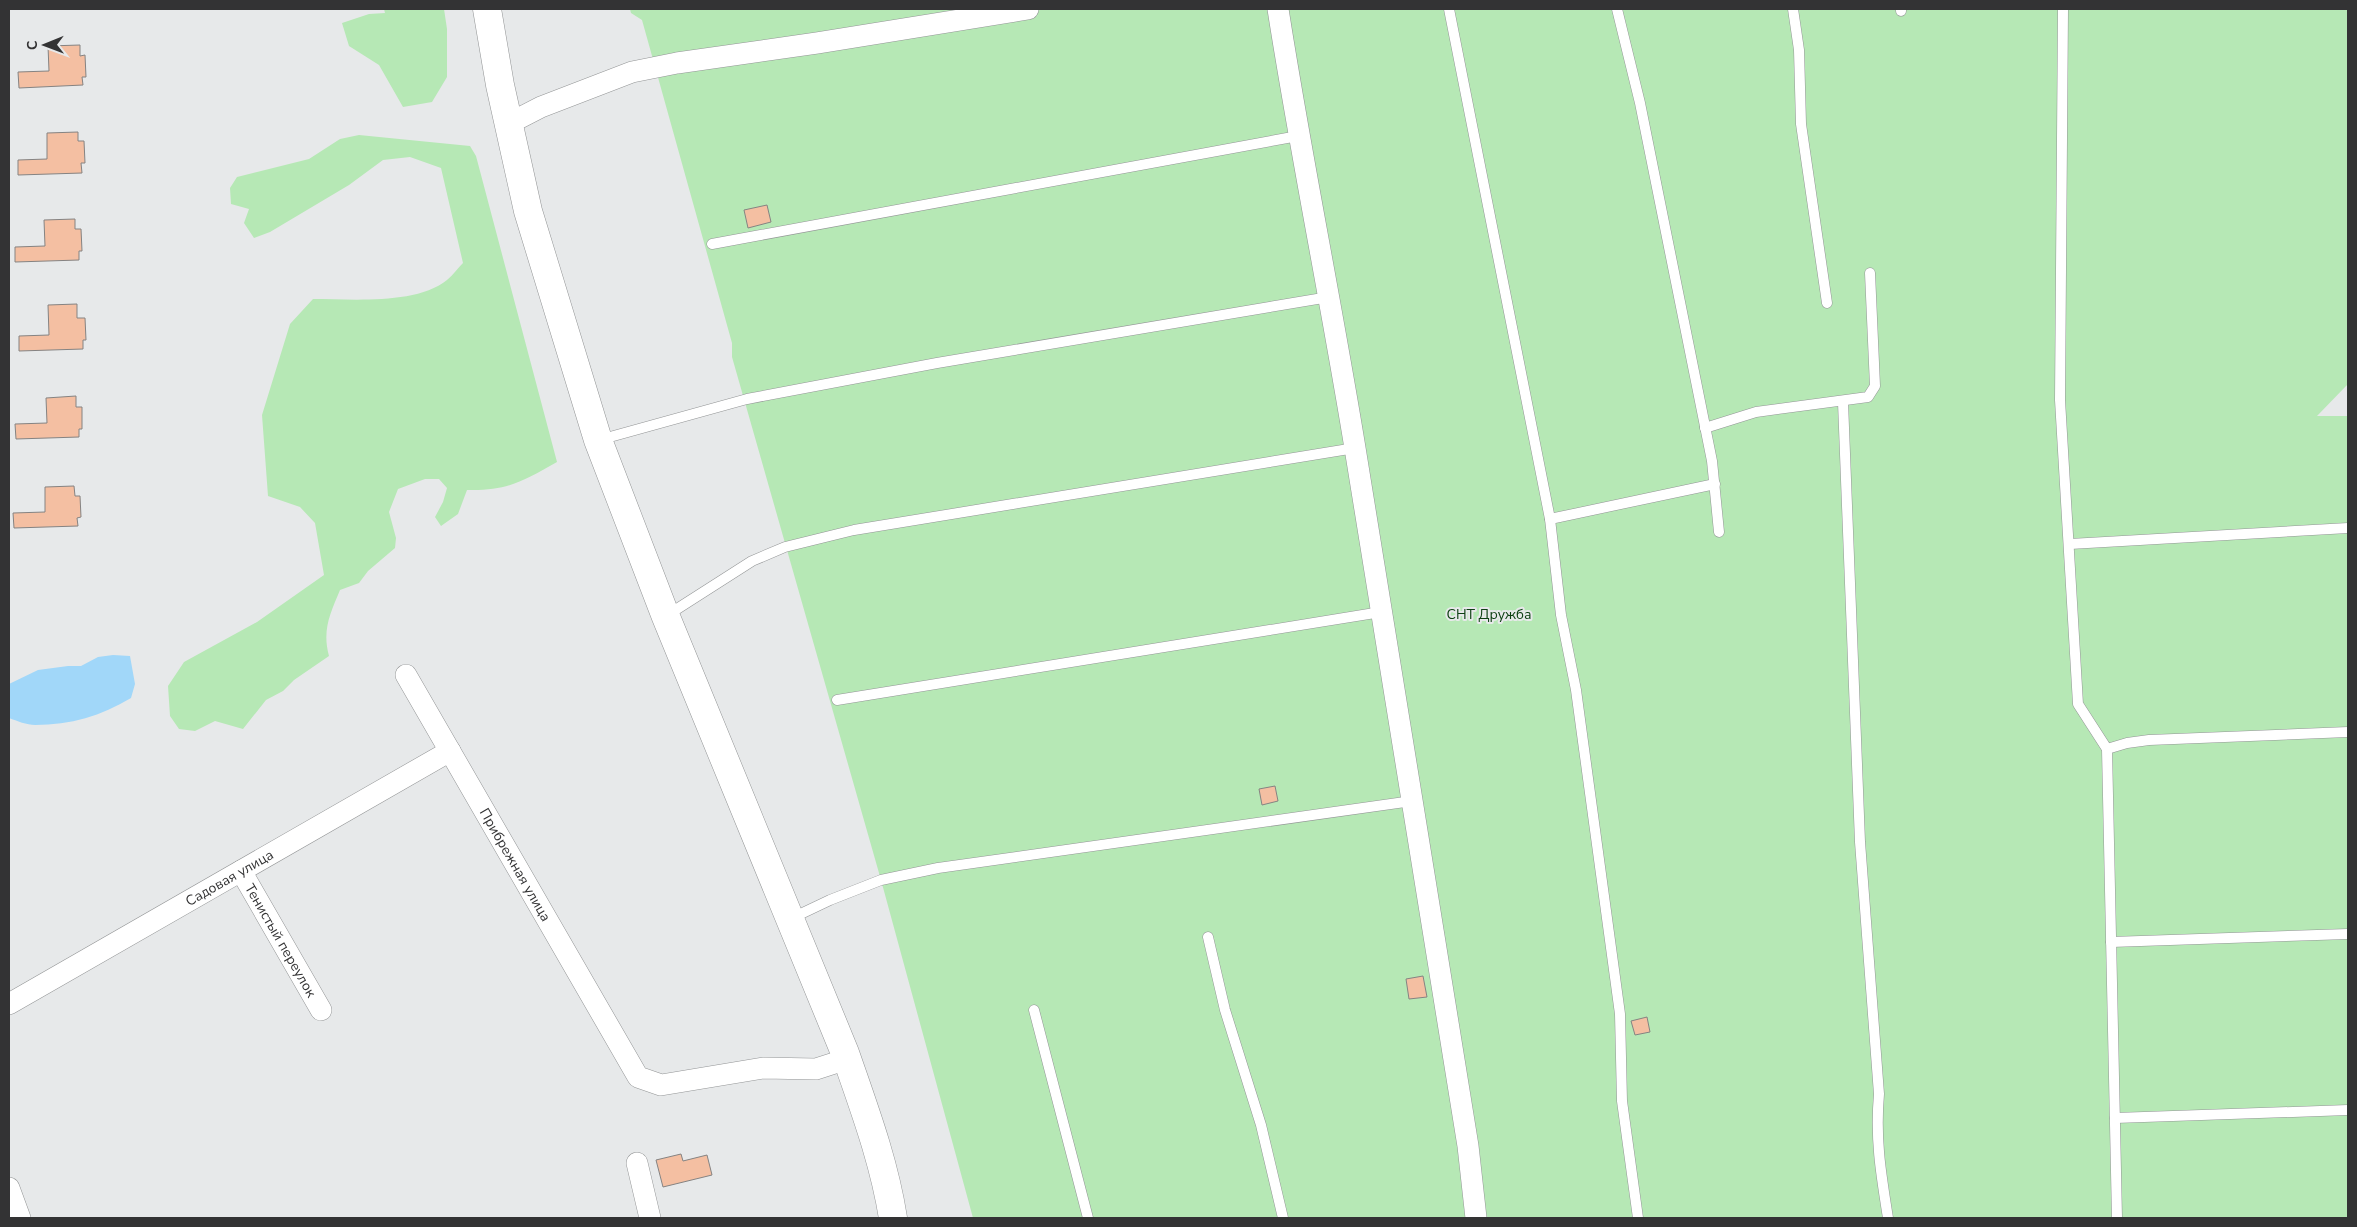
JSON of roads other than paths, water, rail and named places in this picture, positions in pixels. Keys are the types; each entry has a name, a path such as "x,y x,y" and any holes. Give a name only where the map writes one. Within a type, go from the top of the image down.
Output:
{"main road":[{"path":"487,9 508,124 528,211 598,440 666,617 847,1059 874,1134 884,1169 893,1218"}],"street":[{"path":"508,124 541,107 632,72 677,63 817,43 1028,9"},
{"path":"1278,9 1298,136 1329,297 1355,448 1468,1146 1476,1218"},
{"name":"Прибрежная улица","path":"406,675 638,1077 661,1085 763,1068 816,1069 847,1059"},
{"name":"Садовая улица","path":"9,1004 450,751"},
{"name":"Тенистый переулок","path":"241,870 321,1010"},
{"path":"637,1163 650,1218"},
{"path":"10,1194 20,1218"}],"lane":[{"path":"1449,9 1550,519 1561,615 1576,690 1620,1014 1622,1100 1638,1218"},
{"path":"1617,9 1640,103 1705,428 1719,532"},
{"path":"1793,9 1799,50 1801,124 1827,302"},
{"path":"2063,9 2060,400 2078,704 2107,749 2117,1218"},
{"path":"712,244 1298,136"},
{"path":"1705,428 1756,412 1789,406 1843,402 1868,397 1874,386 1870,273"},
{"path":"598,440 747,399 947,361 1329,297"},
{"path":"1843,402 1860,842 1879,1094 1876,1127 1888,1218"},
{"path":"666,617 752,561 794,545 854,530 1355,448"},
{"path":"1550,519 1714,484"},
{"path":"2070,544 2348,528"},
{"path":"837,700 1381,612"},
{"path":"2107,749 2127,743 2149,740 2348,732"},
{"path":"790,919 830,900 881,880 938,868 1412,800"},
{"path":"2111,942 2348,934"},
{"path":"1208,937 1225,1010 1261,1125 1283,1218"},
{"path":"1034,1010 1088,1218"},
{"path":"2115,1118 2348,1110"}],"water":[{"path":"113,655 130,656 135,684 131,698 97,714 61,723 32,725 9,718 9,684 38,670 81,666 98,657"}],"park label":[{"name":"СНТ Дружба","path":"1489,614"}]}
